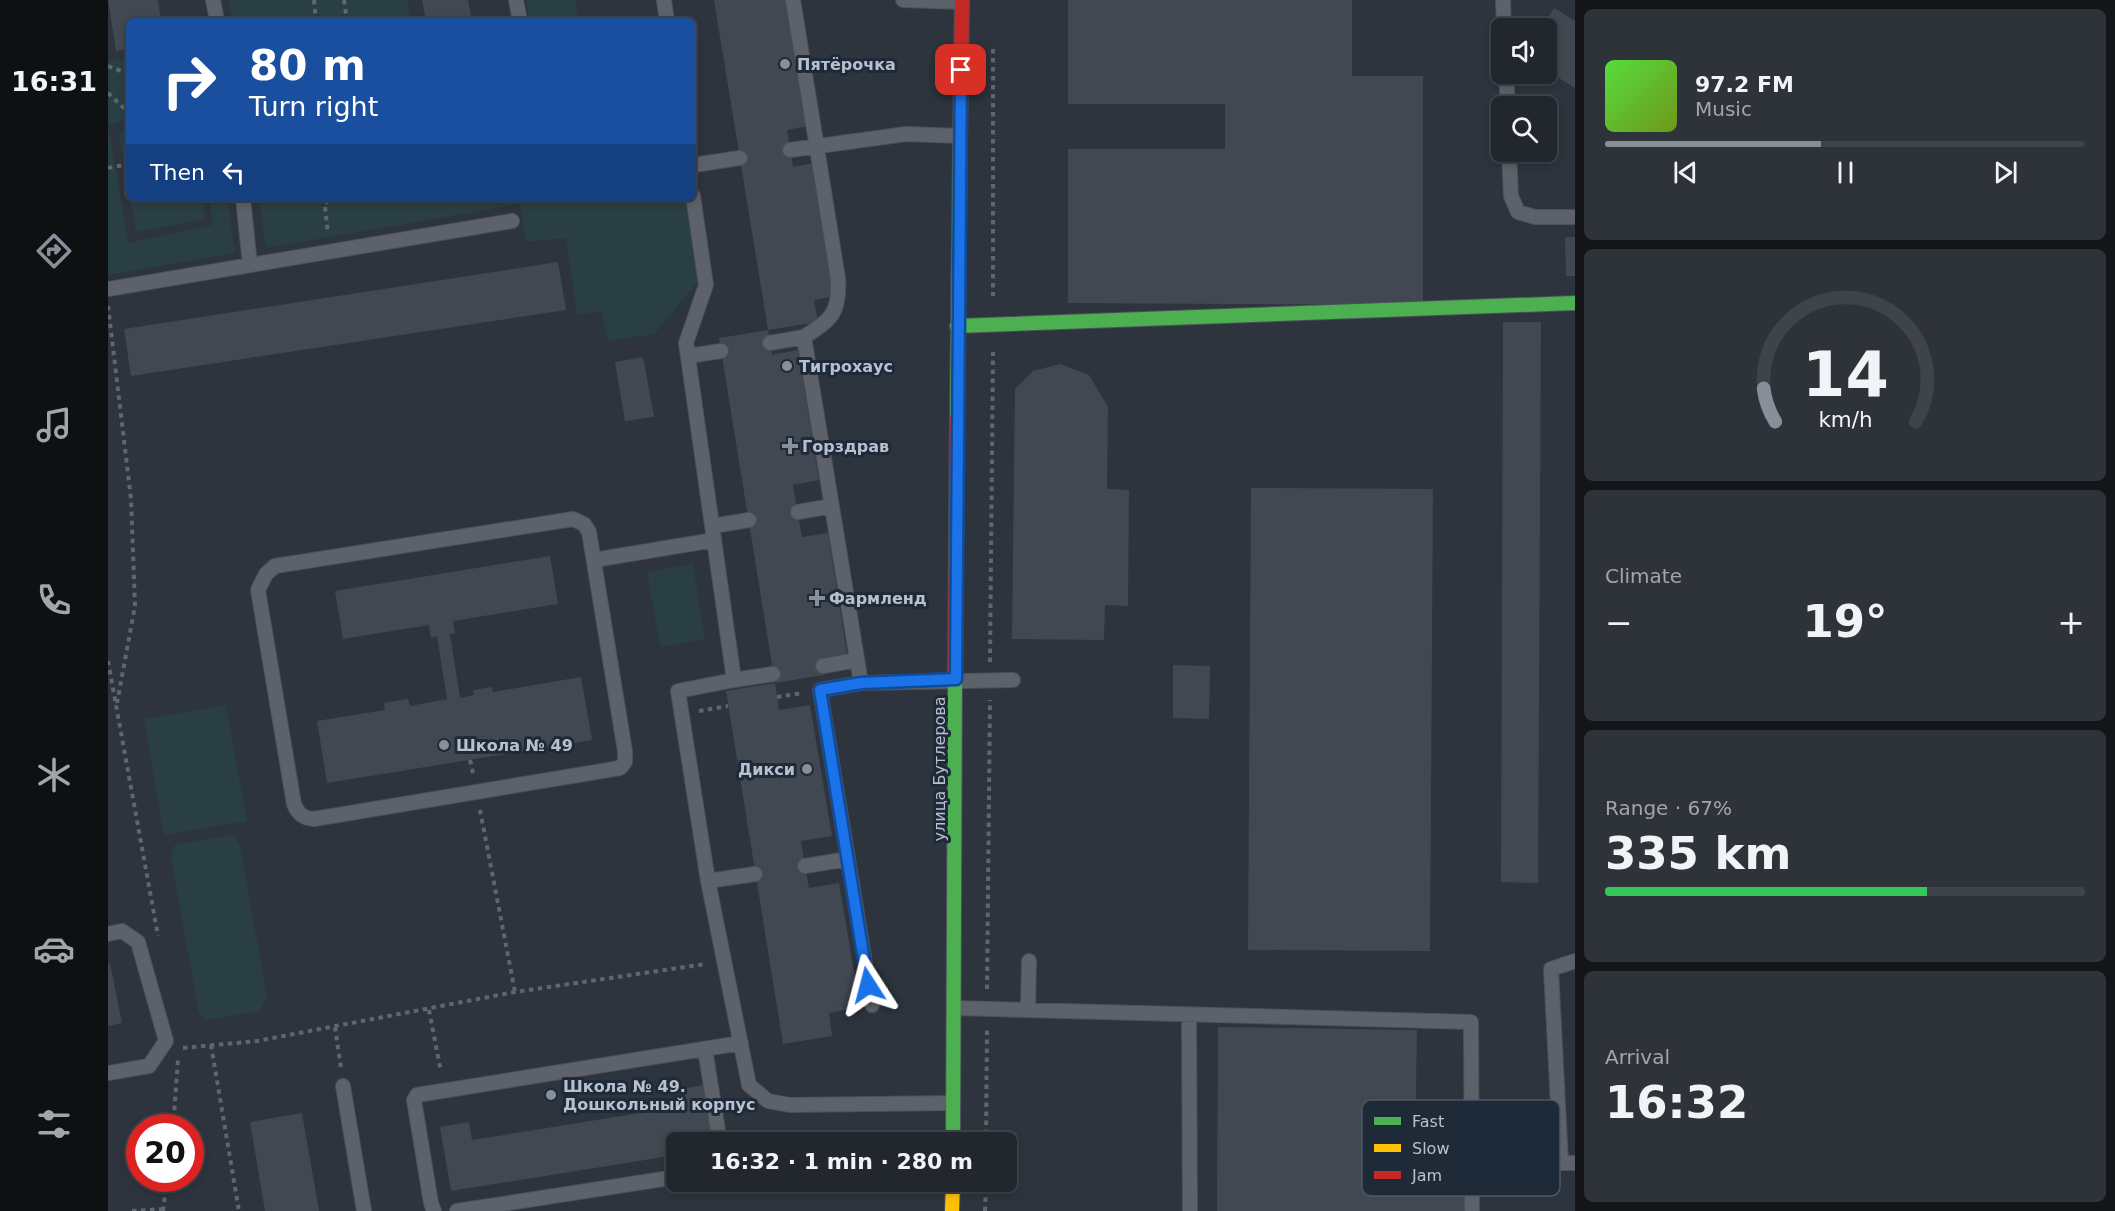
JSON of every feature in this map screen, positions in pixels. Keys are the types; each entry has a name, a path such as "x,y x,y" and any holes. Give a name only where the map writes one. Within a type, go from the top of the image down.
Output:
{"street":[{"name":"улица Бутлерова","path":"953,1132 957,326 962,1"},
{"path":"957,326 1575,303"},
{"path":"952,1211 953,1192"}],"lane":[{"path":"213,0 216,18"},
{"path":"516,0 519,18"},
{"path":"664,0 667,18"},
{"path":"770,343 804,337 824,324 839,302 838,278 793,0"},
{"path":"903,0 962,1"},
{"path":"1503,0 1504,18"},
{"path":"790,150 906,134 960,136"},
{"path":"696,165 740,158"},
{"path":"1509,162 1511,196 1518,212 1535,217 1575,217"},
{"path":"243,201 250,265"},
{"path":"694,201 706,285 686,343 687,356 734,680"},
{"path":"108,289 512,221"},
{"path":"804,337 861,683"},
{"path":"687,356 721,351"},
{"path":"798,512 832,506"},
{"path":"573,519 584,524 589,532 594,560 625,762 613,770 476,793 314,819 306,819 298,813 294,804 258,590 261,581 275,566 573,519"},
{"path":"594,560 713,533 748,520"},
{"path":"823,666 857,660"},
{"path":"773,674 678,691 708,881 749,1085 768,1101 790,1105 954,1103"},
{"path":"872,1005 820,690 861,683 956,679 1013,680"},
{"path":"805,866 848,859"},
{"path":"708,881 755,874"},
{"path":"108,934 122,931 138,942 166,1041 149,1066 108,1072"},
{"path":"1028,1010 1029,960"},
{"path":"1558,1100 1551,969 1575,961"},
{"path":"955,1008 1471,1022 1471,1100"},
{"path":"1189,1015 1190,1211"},
{"path":"434,1211 414,1100 421,1094 741,1043"},
{"path":"705,1049 718,1132"},
{"path":"343,1086 364,1211"},
{"path":"1560,1144 1561,1163 1575,1163"},
{"path":"457,1211 666,1179"},
{"path":"1472,1196 1472,1211"}],"path":[{"path":"314,0 316,18"},
{"path":"344,0 347,18"},
{"path":"986,1132 993,46"},
{"path":"108,66 126,73"},
{"path":"108,93 126,111"},
{"path":"108,168 126,165"},
{"path":"324,201 331,252"},
{"path":"108,302 131,499 135,606 117,703"},
{"path":"108,661 160,945"},
{"path":"682,713 728,706"},
{"path":"476,793 515,992"},
{"path":"174,1114 178,1048 335,1027 515,992 682,968"},
{"path":"429,1010 444,1090"},
{"path":"335,1027 343,1086"},
{"path":"212,1045 239,1211"},
{"path":"132,1211 164,1210 165,1192"},
{"path":"986,1192 986,1211"}],"green space":[{"path":"229,0 408,0 411,18 232,18"},
{"path":"526,0 576,0 579,18 529,18"},
{"path":"126,58 126,121 108,124 108,61"},
{"path":"108,125 128,243 213,225 209,201 227,201 235,253 108,275"},
{"path":"126,131 126,176 118,132"},
{"path":"131,201 203,201 206,219 136,232"},
{"path":"259,201 685,201 698,282 654,334 608,341 601,311 577,315 566,238 526,242 520,204 266,248"},
{"path":"693,564 705,639 660,647 647,572"},
{"path":"226,705 247,821 164,835 144,719"},
{"path":"230,835 235,837 240,845 267,998 260,1011 208,1020 202,1017 198,1009 171,857 173,847 178,844"}],"building":[{"path":"108,0 158,0 161,18 126,18 126,49 116,51"},
{"path":"422,0 468,0 471,18 425,18"},
{"path":"714,0 787,0 808,126 787,130 793,167 813,163 835,296 814,300 818,322 768,330"},
{"path":"1068,0 1352,0 1352,76 1423,76 1423,305 1068,303 1068,149 1225,149 1225,104 1068,104"},
{"path":"1554,8 1575,21 1575,88 1557,77 1557,18 1548,18"},
{"path":"1565,237 1575,237 1575,276 1566,276"},
{"path":"558,262 566,310 131,376 124,329"},
{"path":"1503,322 1541,322 1538,883 1501,882"},
{"path":"768,330 772,355 798,350 819,480 793,485 802,537 828,533 847,654 821,658 824,675 775,683 719,338"},
{"path":"643,357 654,417 625,421 615,362"},
{"path":"1060,364 1089,375 1108,407 1107,489 1129,490 1128,606 1105,605 1104,640 1012,639 1015,389 1033,371"},
{"path":"1251,488 1433,489 1430,951 1248,950"},
{"path":"550,556 558,604 453,621 455,633 450,634 460,698 474,695 473,690 492,687 493,692 581,677 592,740 327,783 317,721 385,710 384,703 408,699 410,706 447,699 437,636 431,638 429,625 343,639 335,591"},
{"path":"1173,665 1210,666 1209,719 1173,718"},
{"path":"775,683 779,710 810,705 832,836 801,841 805,866 809,888 839,883 860,1007 829,1013 832,1036 783,1044 726,691"},
{"path":"110,963 122,1023 108,1026 108,964"},
{"path":"1218,1027 1417,1030 1416,1100 1362,1100 1362,1196 1467,1196 1467,1211 1217,1211"},
{"path":"704,1085 711,1132 666,1132 666,1157 451,1191 440,1127 469,1122 472,1140 677,1107 674,1090"},
{"path":"302,1113 319,1211 265,1211 250,1122"}],"traffic: fast":[{"path":"957,418 960,144"},
{"path":"957,326 1575,303"},
{"path":"953,1132 955,675"}],"traffic: slow":[{"path":"952,1211 953,1192"}],"traffic: jam":[{"path":"960,144 962,0"},
{"path":"955,675 957,418"}],"place":[{"name":"Пятёрочка","path":"785,64"},
{"name":"Тигрохаус","path":"787,366"},
{"name":"Горздрав","path":"790,446"},
{"name":"Фармленд","path":"817,598"},
{"name":"Школа № 49","path":"444,745"},
{"name":"Дикси","path":"807,769"},
{"name":"Школа № 49. Дошкольный корпус","path":"551,1095"}],"route":[{"path":"868,985 820,690 861,683 956,679 957,326 961,70"}]}
